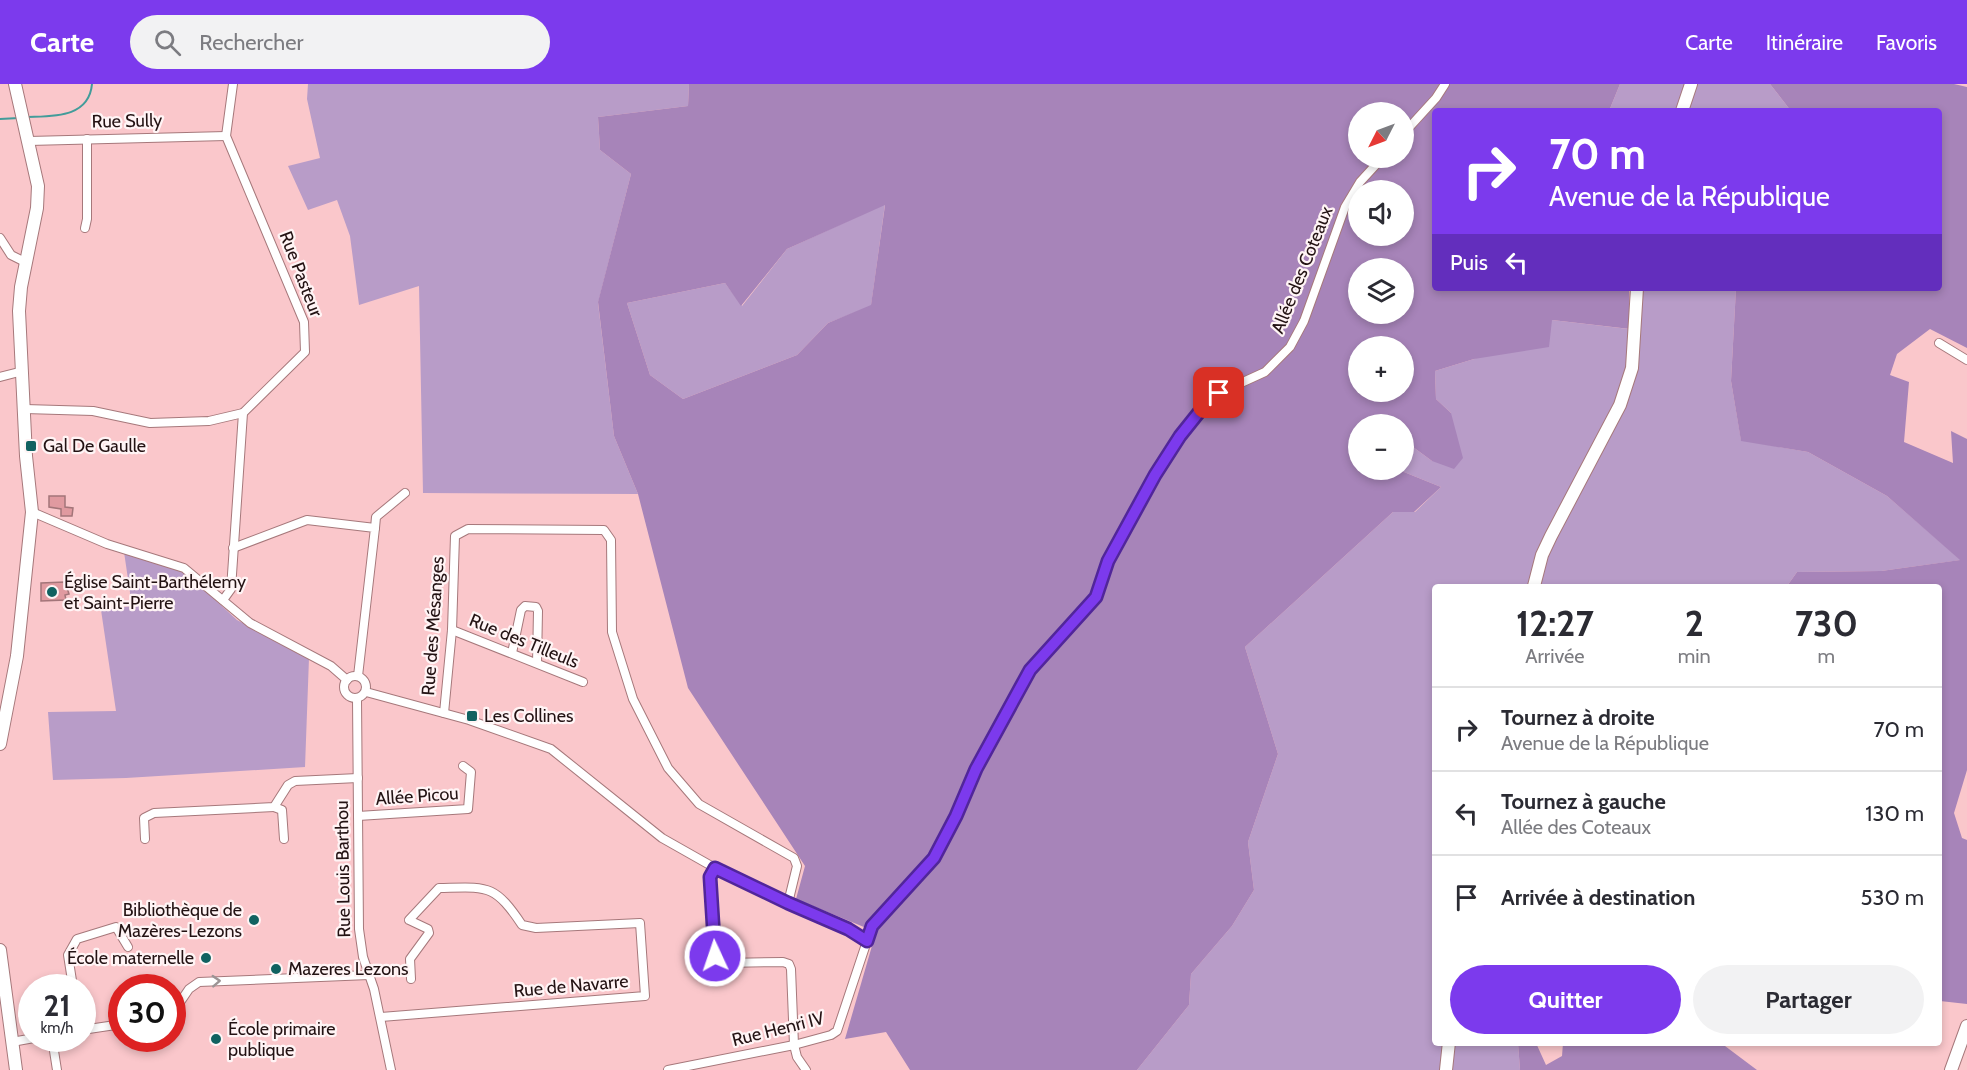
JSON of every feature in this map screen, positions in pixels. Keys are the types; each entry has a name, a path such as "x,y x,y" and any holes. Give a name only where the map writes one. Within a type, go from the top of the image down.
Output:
{"main road":[{"path":"0,744 17,656 32,512 20,311 25,262 34,230 38,186 15,84"},
{"path":"1683,108 1691,84"},
{"path":"1535,584 1542,555 1551,536 1620,405 1632,368 1637,291"},
{"path":"0,950 16,1070"},
{"path":"1951,1070 1967,1026"},
{"path":"1446,1070 1449,1046"}],"street":[{"path":"226,136 233,84"},
{"path":"1414,122 1436,98 1445,84"},
{"name":"Rue Sully","path":"28,141 226,136"},
{"name":"Rue Pasteur","path":"226,136 304,322 305,352 243,413"},
{"path":"85,228 87,139"},
{"name":"Allée des Coteaux","path":"867,941 872,926 934,858 956,816 976,769 1030,670 1096,597 1108,561 1118,541 1180,436 1208,401 1219,393 1265,372 1290,347 1304,321 1345,207 1360,182 1373,168"},
{"path":"0,238 11,255 25,262"},
{"path":"1939,343 1967,360"},
{"path":"0,377 23,371"},
{"path":"25,409 93,411 150,423 209,421 243,413 231,589 223,600"},
{"path":"358,676 376,517 405,493"},
{"path":"32,512 107,544 183,568 250,623 331,666 346,680"},
{"path":"233,548 307,520 375,528"},
{"name":"Rue des Mésanges","path":"444,712 452,630 455,536 468,529 604,530 612,540 612,632 633,699 668,768 699,804 794,858 796,866 788,903"},
{"path":"512,653 521,610 525,606 536,607 538,611 537,663"},
{"name":"Rue des Tilleuls","path":"452,630 583,682"},
{"path":"346,680 358,676"},
{"path":"358,676 366,684 366,692"},
{"path":"346,680 345,693 350,698 357,699 366,692"},
{"path":"366,692 444,712 552,749 662,838 715,868 848,929 867,941"},
{"name":"Rue Louis Barthou","path":"357,699 359,929 363,957 381,1017 391,1070"},
{"name":"Allée Picou","path":"358,816 468,809 471,772 463,766"},
{"path":"274,807 288,786 295,781 358,778"},
{"path":"145,839 144,818 154,813 274,807 282,810 284,839"},
{"path":"715,868 710,877 715,956 723,963 783,962 789,964 794,1045 797,1057 806,1070"},
{"name":"Rue de Navarre","path":"381,1017 645,996 640,923 536,928 522,925 509,905 496,892 475,887 439,888 409,920 422,924 429,933 410,959 411,979"},
{"path":"71,974 68,955 77,939 116,927 128,947"},
{"name":"Rue Henri IV","path":"668,1070 794,1045 831,1035 837,1031 867,941"},
{"path":"186,993 199,982 369,975"},
{"path":"12,1042 18,1041"},
{"path":"54,1052 57,1070"}],"shaded area":[{"path":"308,84 689,84 688,106 598,117 600,150 631,174 598,303 614,436 638,494 423,493 419,286 359,305 350,236 337,200 308,210 288,166 320,158 307,99"},
{"path":"689,84 1620,84 1610,108 1432,108 1432,291 1629,291 1630,329 1552,320 1549,347 1474,359 1435,371 1436,399 1451,413 1463,458 1454,469 1432,461 1414,448 1414,414 1348,414 1348,480 1414,480 1414,476 1441,487 1414,512 1393,512 1245,647 1278,754 1248,842 1254,890 1232,926 1191,974 1189,1005 1137,1070 910,1070 886,1032 845,1039 876,932 796,899 805,866 688,688 638,494 614,436 598,302 631,174 600,150 598,117 688,106","holes":["885,205 871,305 828,323 797,355 683,399 650,375 627,303 725,283 741,306 787,249"]},
{"path":"1620,84 1770,84 1789,108 1610,108"},
{"path":"1770,84 1954,84 1967,87 1967,348 1930,329 1897,354 1890,375 1909,382 1904,442 1953,463 1951,431 1967,439 1967,770 1954,813 1962,838 1967,840 1967,1004 1942,1001 1942,584 1788,584 1797,572 1881,571 1960,560 1887,496 1808,452 1741,441 1731,381 1736,291 1942,291 1942,108 1789,108"},
{"path":"885,204 871,306 828,323 797,355 683,399 650,375 627,303 725,283 742,306 787,249"},
{"path":"1630,291 1736,291 1731,381 1741,440 1808,452 1887,496 1961,560 1881,571 1797,572 1788,584 1432,584 1432,1046 1518,1046 1520,1070 1137,1070 1189,1005 1191,974 1232,926 1254,890 1248,842 1278,754 1245,647 1393,512 1415,512 1441,487 1414,476 1414,448 1432,461 1451,413 1436,399 1435,371 1474,359 1552,320 1629,329"},
{"path":"124,552 182,569 237,620 309,658 305,767 53,780 48,712 116,711 101,610 132,606"},
{"path":"1518,1046 1537,1046 1546,1065 1562,1056 1563,1046 1725,1046 1757,1070 1520,1070"}],"building":[{"path":"49,496 65,496 65,507 73,508 72,516 61,516 61,509 49,507"},
{"name":"Église Saint-Barthélemy et Saint-Pierre","path":"65,582 69,594 65,595 66,600 41,601 41,583"}],"waterway":[{"path":"28,117 58,115 77,109 89,95 92,84"},
{"path":"0,119 19,118"}],"place":[{"name":"Gal De Gaulle","path":"31,446"},
{"name":"Église Saint-Barthélemy et Saint-Pierre","path":"52,592"},
{"name":"Les Collines","path":"472,716"},
{"name":"Bibliothèque de Mazères-Lezons","path":"254,920"},
{"name":"École maternelle","path":"206,958"},
{"name":"Mazeres Lezons","path":"276,969"},
{"name":"École primaire publique","path":"216,1039"}],"route":[{"path":"715,956 710,877 715,868 848,929 867,941 872,926 934,858 956,816 976,769 1030,670 1096,597 1101,589 1108,561 1155,475 1180,436 1208,401 1219,393"}]}
